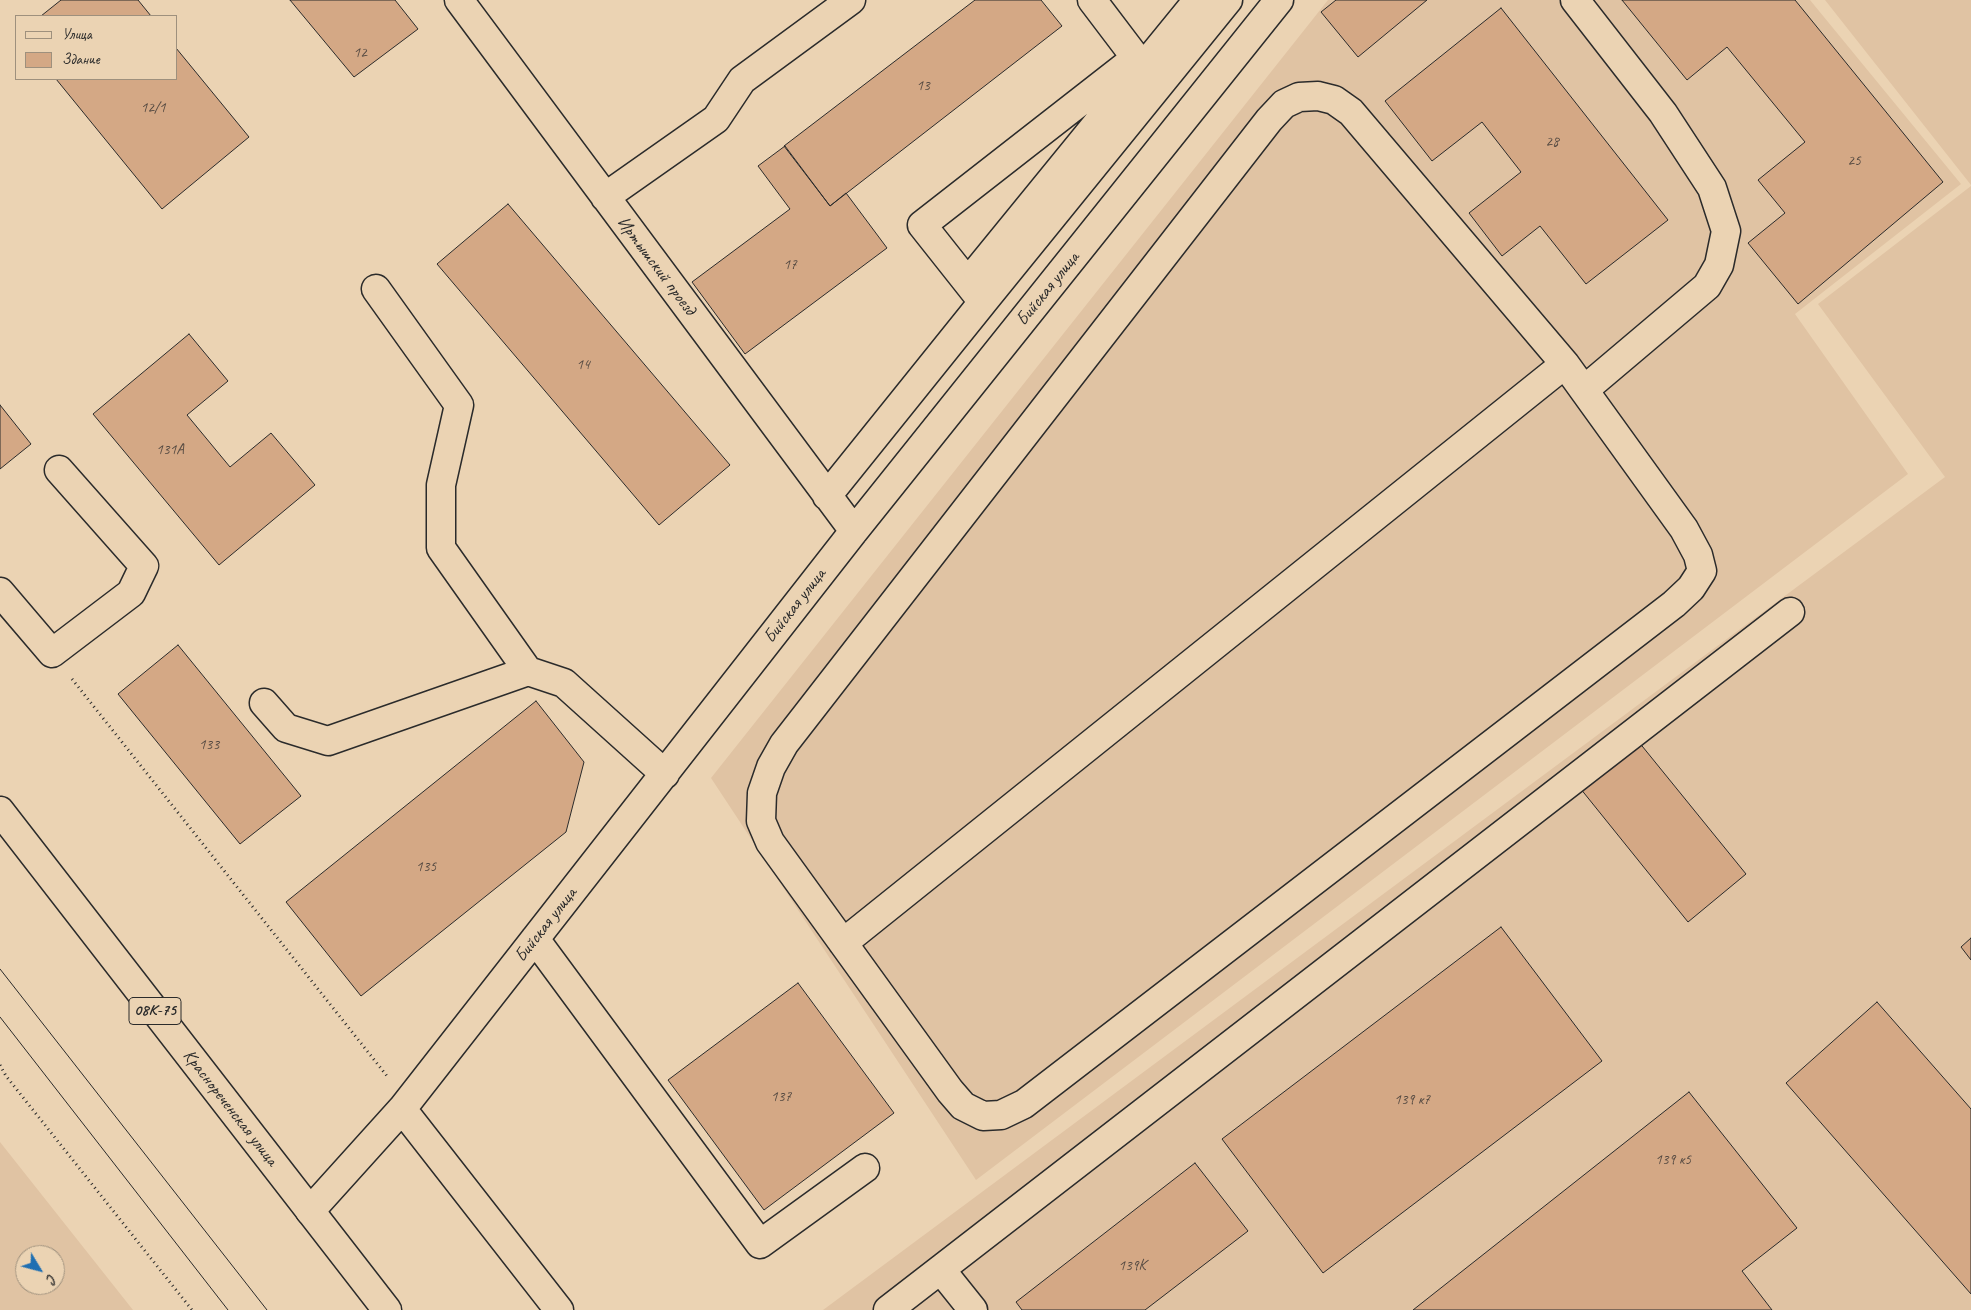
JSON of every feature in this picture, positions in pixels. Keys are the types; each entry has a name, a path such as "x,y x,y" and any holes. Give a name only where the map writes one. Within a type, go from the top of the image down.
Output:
{"street":[{"name":"Иртышский проезд","path":"459,0 854,531"},
{"path":"605,197 716,119 742,80 851,0"},
{"path":"975,292 922,225 1136,58 1092,0"},
{"path":"827,496 975,292 1198,0"},
{"path":"975,292 1228,0"},
{"name":"Бийская улица","path":"310,1211 405,1106 854,531 1280,0"},
{"path":"1575,0 1663,113 1701,171 1712,188 1726,231 1719,265 1707,286 1584,390"},
{"path":"1318,96 1334,100 1351,112 1565,364 1584,390 1684,529 1698,555 1702,571 1691,588 1666,610 1024,1104 1001,1115 983,1116 963,1106 770,842 761,821 762,794 771,767 790,737 1257,136 1284,104 1299,97 1318,96"},
{"path":"376,288 459,405 441,485 441,548 528,671 564,683 665,774"},
{"path":"843,943 1565,364"},
{"path":"0,592 52,653 131,594 144,566 59,470"},
{"path":"888,1310 1790,612"},
{"path":"264,703 286,728 328,741 528,671"},
{"name":"Краснореченская улица","path":"0,811 387,1310"},
{"path":"536,939 760,1244 864,1168"},
{"path":"405,1106 559,1310"},
{"path":"941,1270 973,1310"}],"path":[{"path":"52,653 405,1106"},
{"path":"0,1065 6,1076 192,1310"}],"shaded area":[{"path":"1328,0 1810,0 1961,184 1795,314 1908,474 976,1180 711,778"},
{"path":"1825,0 1971,0 1971,185"},
{"path":"1971,186 1971,1310 823,1310 1945,477 1818,304"},
{"path":"0,1142 133,1310 0,1310"}],"building":[{"path":"61,0 138,0 150,15 42,15"},
{"path":"290,0 395,0 418,29 354,77"},
{"path":"975,0 1041,0 1062,26 830,206 784,146"},
{"path":"1336,0 1427,0 1358,57 1321,12"},
{"path":"1622,0 1795,0 1943,182 1798,304 1748,243 1785,213 1758,180 1805,142 1727,47 1687,80"},
{"path":"1501,8 1668,220 1586,284 1540,226 1502,256 1469,213 1521,172 1482,122 1432,161 1385,101"},
{"path":"178,50 249,137 162,209 57,80 178,80"},
{"path":"785,146 830,206 846,193 887,248 745,354 692,282 790,209 758,166"},
{"path":"508,204 730,465 659,525 437,264"},
{"path":"189,334 228,381 187,415 230,467 271,433 315,485 219,565 93,414"},
{"path":"0,405 31,444 0,469"},
{"path":"178,645 301,796 240,844 118,694"},
{"path":"536,701 584,762 566,832 361,996 286,902"},
{"path":"1638,741 1746,874 1688,922 1580,788"},
{"path":"1501,927 1602,1061 1323,1273 1222,1139"},
{"path":"1971,938 1971,960 1961,947"},
{"path":"798,983 894,1113 764,1210 668,1080"},
{"path":"1877,1002 1971,1109 1971,1294 1786,1083"},
{"path":"1689,1092 1797,1228 1742,1271 1772,1310 1413,1310"},
{"path":"1195,1163 1248,1231 1145,1310 1022,1310 1016,1302"}],"tram line":[{"path":"0,969 267,1310"},
{"path":"0,1017 228,1310"}]}
